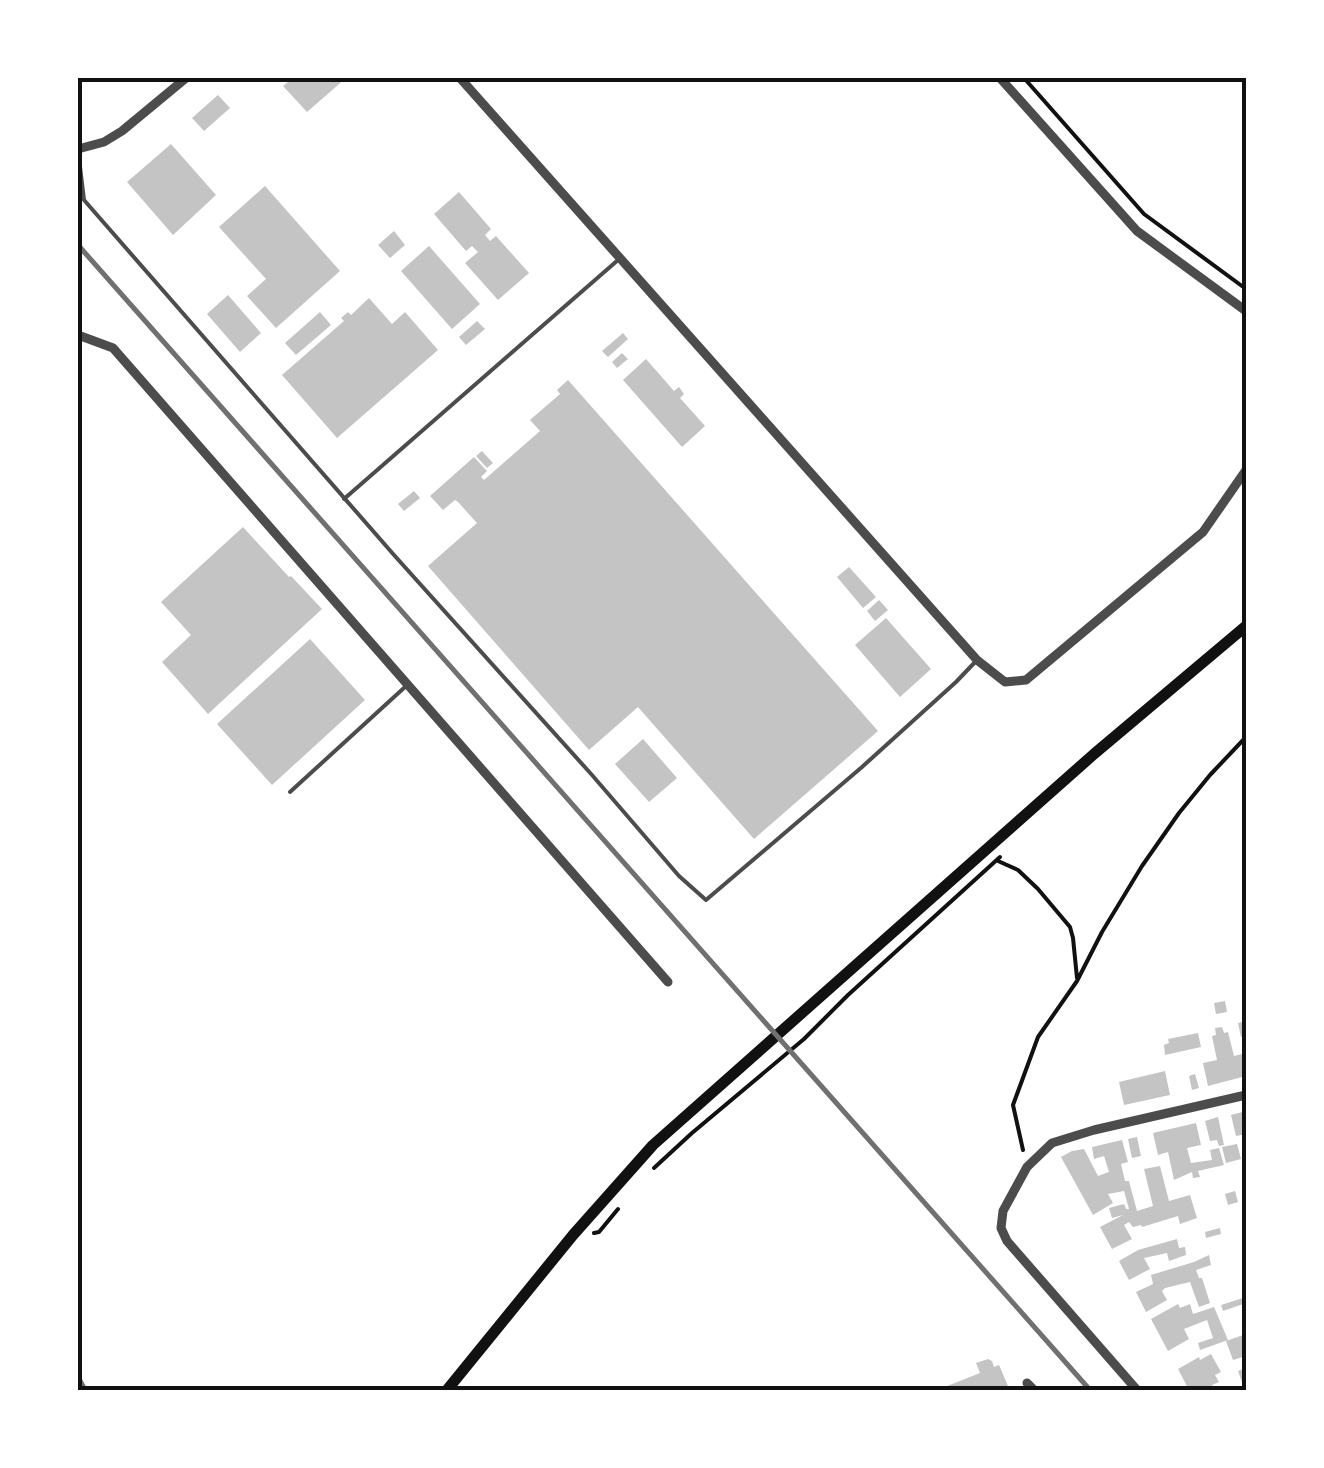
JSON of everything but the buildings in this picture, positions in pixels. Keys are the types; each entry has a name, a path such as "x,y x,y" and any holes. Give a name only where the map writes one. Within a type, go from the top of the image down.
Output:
{"main road":[{"path":"447,1390 615,1185 663,1135 1094,754 1246,626"}],"street":[{"path":"78,149 122,132 186,78"},
{"path":"460,78 977,660 1005,682 1026,680 1203,532 1246,470"},
{"path":"1000,78 1137,231 1246,311"},
{"path":"78,335 113,348 668,982"},
{"path":"1137,1390 1007,1242 1002,1228 1004,1212 1027,1167 1052,1143 1246,1095"}],"lane":[{"path":"78,149 84,200 679,876 706,900 862,767 977,660"},
{"path":"344,498 622,258"},
{"path":"290,792 409,684"}],"path":[{"path":"1024,78 1144,214 1246,289"},
{"path":"1027,1167 1014,1105 1038,1038 1077,981 1142,866 1189,800 1246,736"},
{"path":"998,861 1018,870 1070,927 1077,981"},
{"path":"646,1176 804,1039"},
{"path":"573,1235 599,1232 622,1204"}],"railway":[{"path":"78,245 1090,1390"},
{"path":"78,1377 85,1390"}]}
